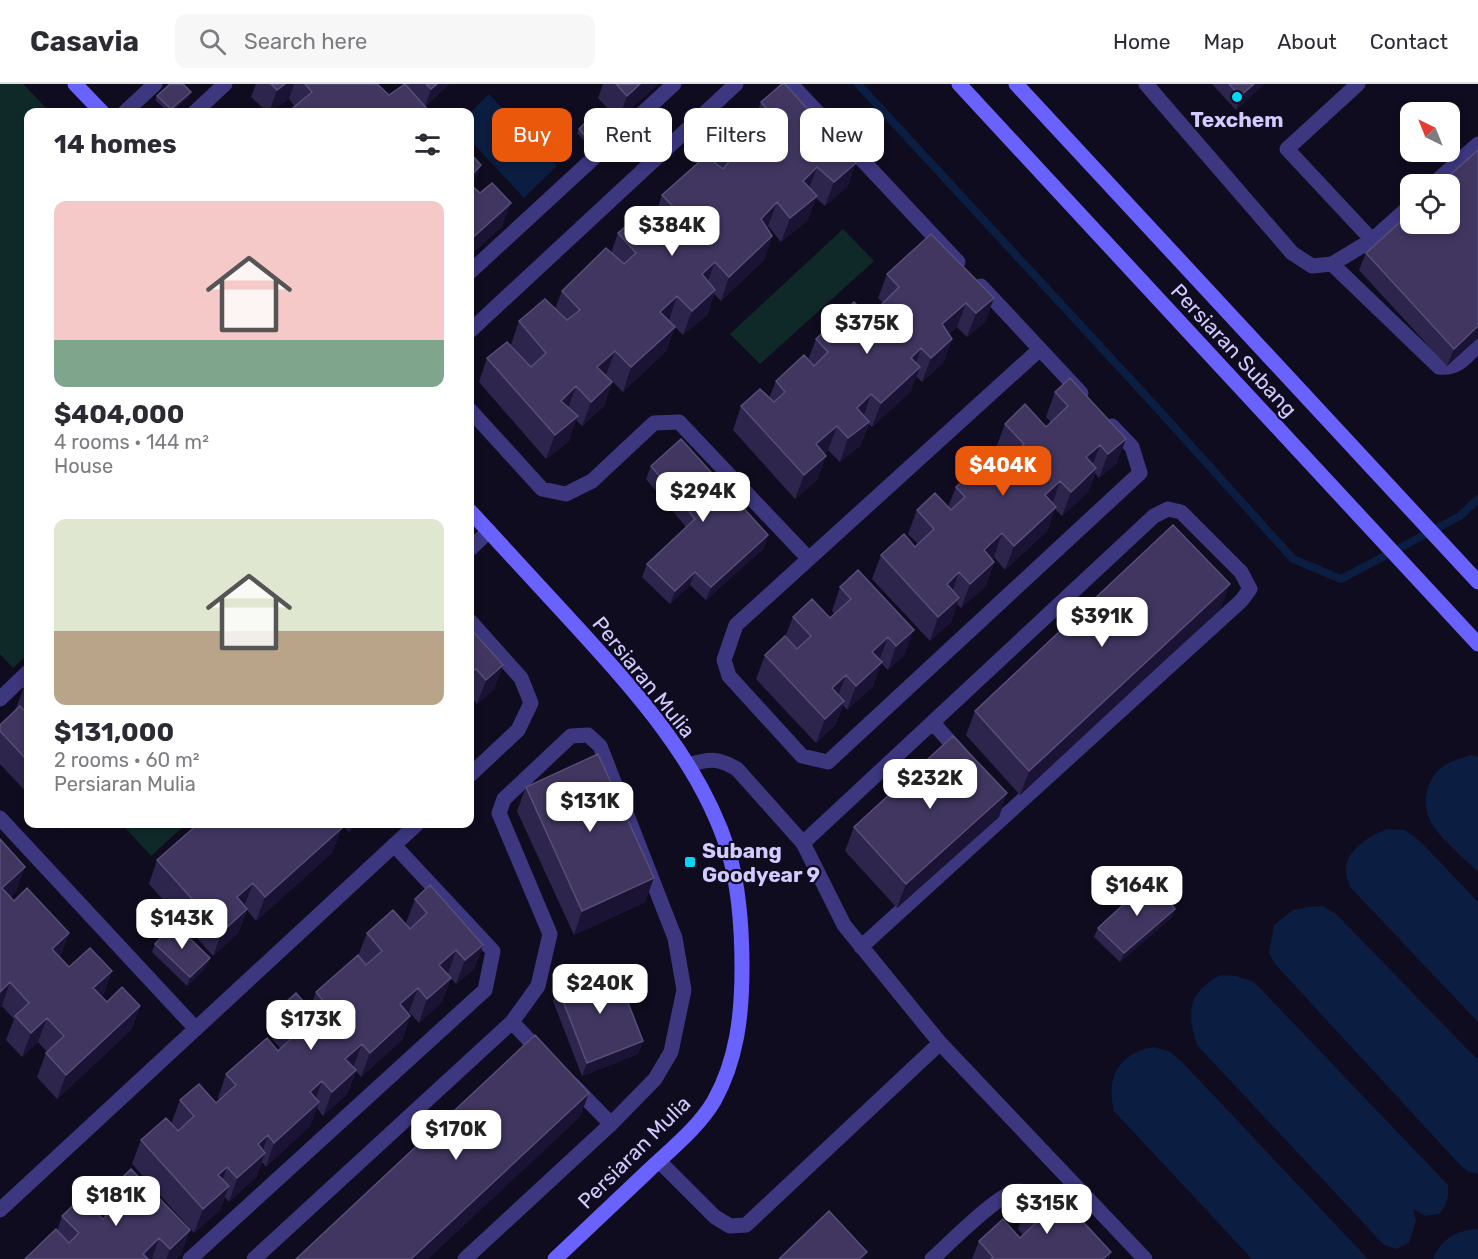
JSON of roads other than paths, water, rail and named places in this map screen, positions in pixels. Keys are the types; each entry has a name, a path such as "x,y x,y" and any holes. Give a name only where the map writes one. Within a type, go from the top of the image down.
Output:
{"street":[{"path":"75,84 98,108"},
{"path":"129,108 155,84"},
{"path":"199,108 225,84"},
{"path":"474,268 674,84"},
{"path":"474,327 736,84"},
{"path":"791,84 1040,349 1097,410 1132,447 1140,473 828,762 802,756 729,676 724,660 736,626 1040,349"},
{"name":"Persiaran Subang","path":"959,84 1478,644"},
{"name":"Persiaran Subang","path":"1016,84 1477,581"},
{"path":"1146,84 1292,254 1312,266 1332,264 1372,240 1400,215"},
{"path":"1358,84 1287,149 1372,240"},
{"path":"1444,174 1478,144"},
{"path":"1332,264 1439,367 1450,368 1461,362 1478,345"},
{"path":"474,414 542,489 567,494 592,481 654,423 679,422 809,559"},
{"path":"803,843 1154,516 1168,509 1181,512 1241,572 1250,590 1241,602 1008,806 861,947"},
{"name":"Persiaran Mulia","path":"474,515 630,686 659,722 688,765 711,810 728,851 738,901 742,945 740,1016 732,1060 713,1101 689,1132 555,1259"},
{"path":"474,545 489,531"},
{"path":"474,625 522,678 531,703 518,730 474,771"},
{"path":"0,699 24,676"},
{"path":"933,723 972,766"},
{"path":"254,1259 512,1022 538,986 550,934 499,813 504,799 571,736 588,735 600,746 675,938 684,990 671,1052 655,1079 611,1124 465,1259"},
{"path":"688,765 708,759 724,761 737,768 803,843 844,925 861,947 940,1042 1145,1259"},
{"path":"0,818 196,1029"},
{"path":"0,1210 413,828"},
{"path":"190,1259 485,990 493,951 394,845"},
{"path":"512,1022 611,1124"},
{"path":"659,1161 715,1217 730,1226 746,1225 940,1042"},
{"path":"932,1259 998,1199 1012,1191 1031,1194 1057,1218"}],"water":[{"path":"489,94 502,108 492,108 492,162 553,162 557,166 524,198 474,144 474,109"},
{"path":"1471,755 1478,757 1478,872 1434,828 1426,806 1427,790 1439,770 1448,763"},
{"path":"1387,829 1405,830 1421,842 1478,902 1478,1022 1350,887 1346,865 1353,851 1373,835"},
{"path":"1323,906 1336,914 1478,1060 1478,1174 1462,1167 1275,964 1269,953 1274,925 1293,910"},
{"path":"636,969 647,997 620,1009 609,980"},
{"path":"1221,975 1236,976 1254,982 1448,1185 1447,1201 1439,1214 1425,1216 1413,1209 1416,1221 1409,1243 1396,1249 1384,1245 1197,1045 1191,1013 1196,995 1210,981"},
{"path":"1153,1047 1169,1051 1182,1062 1368,1259 1252,1259 1114,1111 1112,1088 1117,1069 1131,1055"},
{"path":"1478,1229 1478,1259 1433,1259 1440,1246 1451,1237 1463,1231"}],"waterway":[{"path":"858,84 1293,559 1341,579 1460,516 1478,499"}],"place":[{"name":"Texchem","path":"1237,97"},
{"name":"Subang Goodyear 9","path":"690,862"}]}
